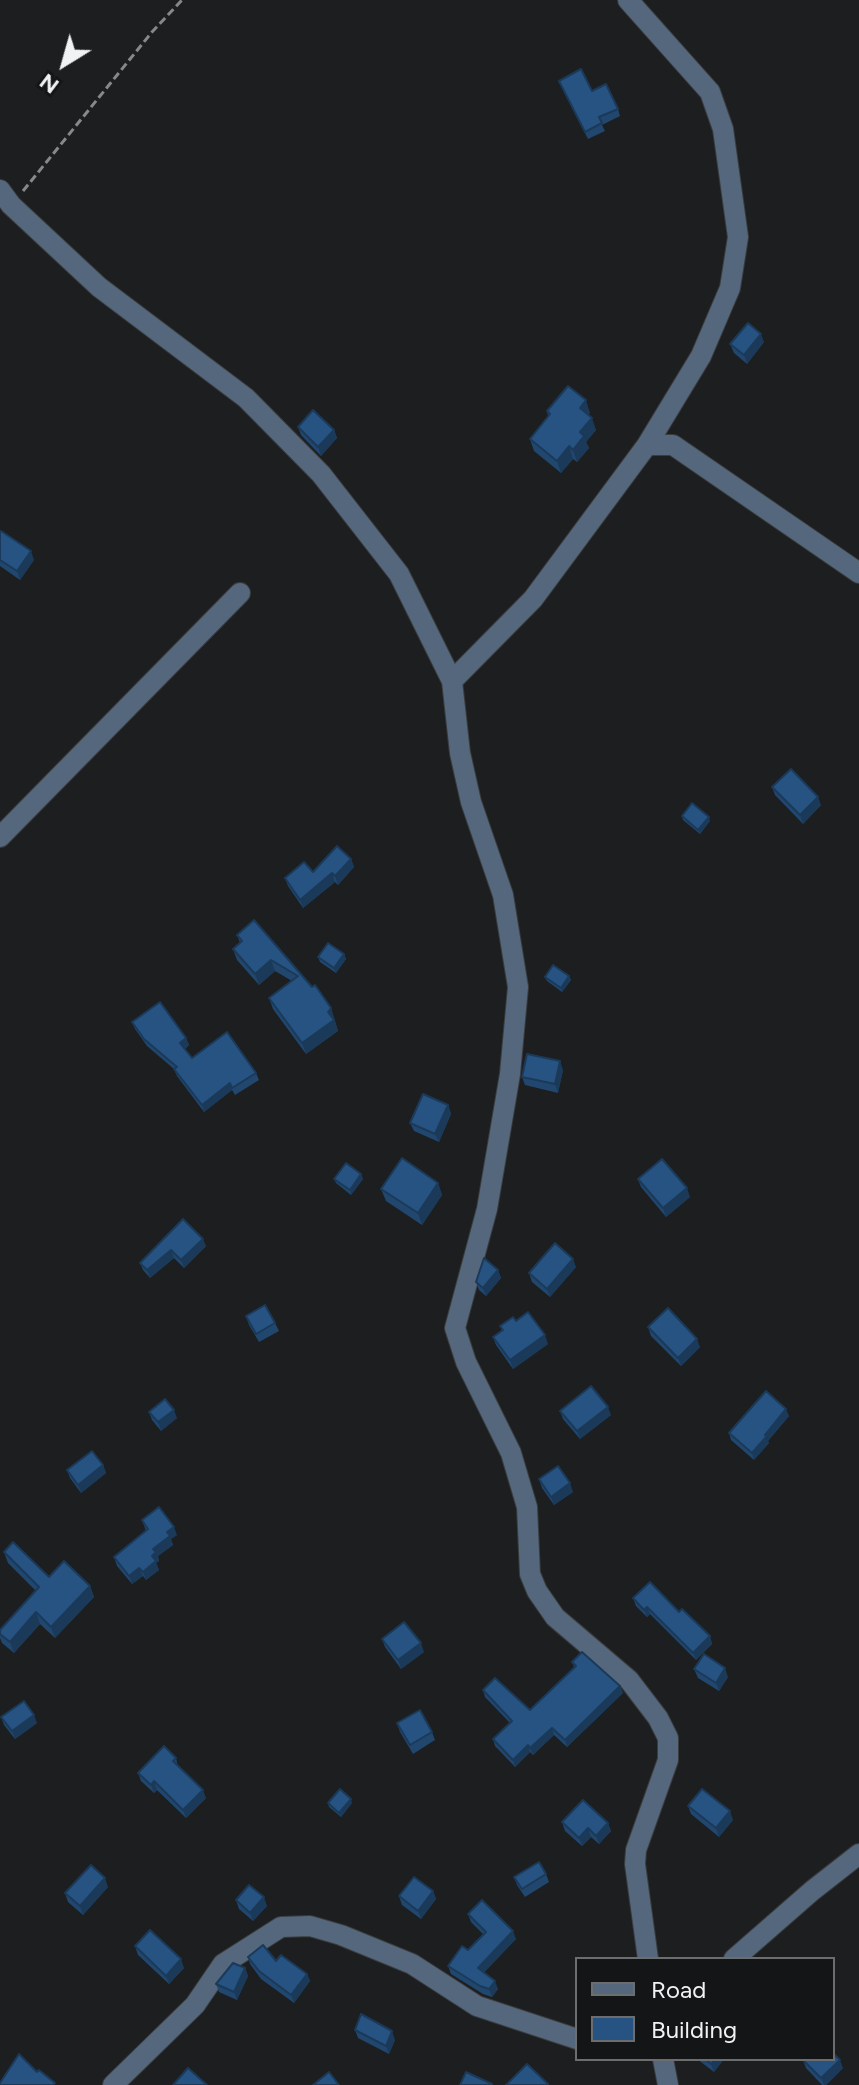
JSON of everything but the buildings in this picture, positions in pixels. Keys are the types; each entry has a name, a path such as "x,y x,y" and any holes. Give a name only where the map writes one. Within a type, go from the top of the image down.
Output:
{"street":[{"path":"452,681 533,599 647,445 701,356 730,288 738,237 723,129 710,92 628,0"},
{"path":"5,198 99,287 246,398 321,474 399,574 452,681 460,753 471,802 503,895 518,987 510,1074 487,1209 455,1328 466,1362 511,1453 527,1507 530,1574 537,1591 555,1617 629,1680 658,1718 668,1738 668,1760 636,1850 635,1864 648,1957"},
{"path":"647,445 673,445 859,573"},
{"path":"0,837 240,593"},
{"path":"736,1957 859,1854"},
{"path":"113,2085 195,2005 223,1964 281,1927 310,1926 341,1935 412,1964 477,2006 575,2038"},
{"path":"663,2061 668,2085"}],"path":[{"path":"5,198 182,0"}]}
